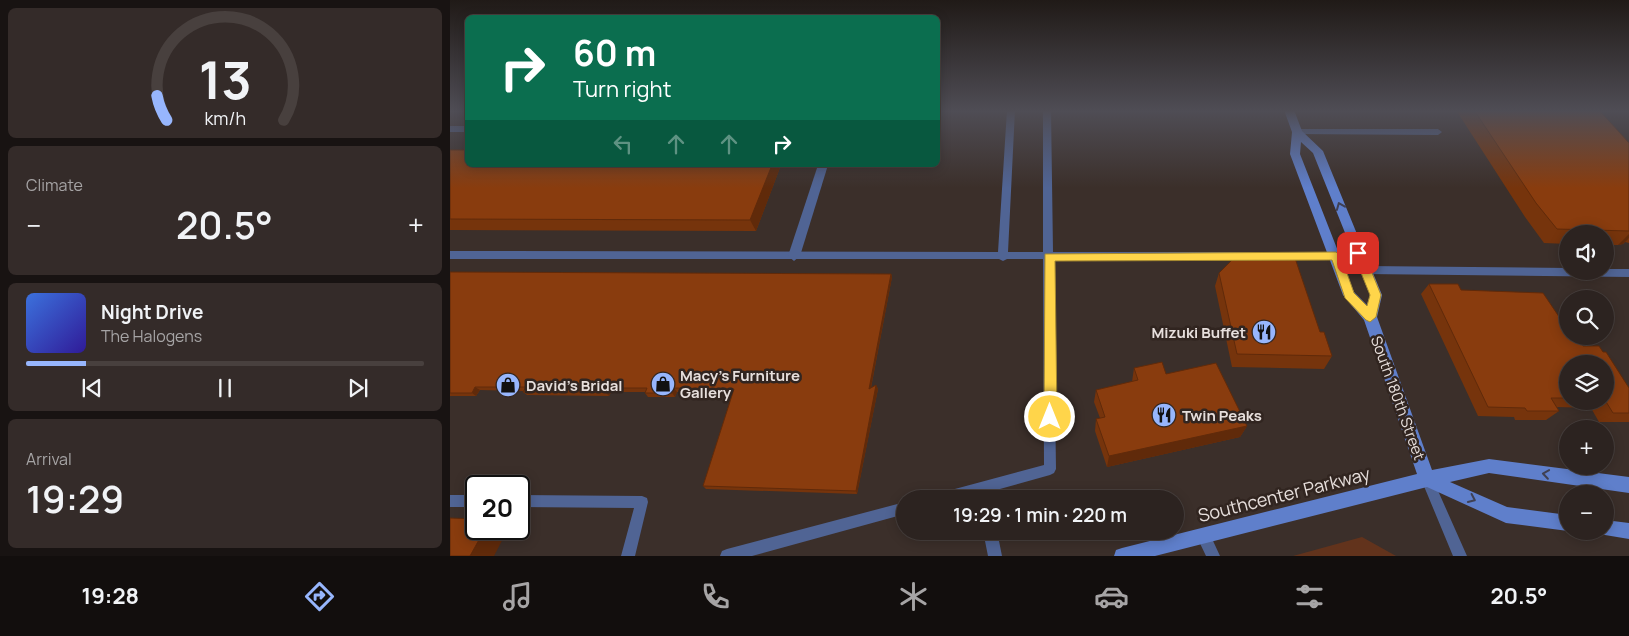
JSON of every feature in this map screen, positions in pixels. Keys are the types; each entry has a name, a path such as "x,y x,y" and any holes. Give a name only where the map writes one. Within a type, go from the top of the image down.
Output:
{"main road":[{"name":"South 180th Street","path":"1297,136 1295,154 1336,256 1349,295 1370,317 1427,479"},
{"name":"South 180th Street","path":"1301,136 1318,151 1376,295 1370,317"},
{"name":"Southcenter Parkway","path":"1122,556 1427,479 1489,466 1629,485"},
{"path":"1427,479 1506,515 1559,522"},
{"path":"1614,529 1629,531"}],"street":[{"path":"794,256 822,167"}],"lane":[{"path":"1004,257 1010,136"},
{"path":"992,490 1050,469 1048,136"},
{"path":"450,255 1336,256"},
{"path":"1365,270 1629,273"},
{"path":"1427,479 1460,556"},
{"path":"450,501 465,501"},
{"path":"530,501 642,502 628,556"},
{"path":"727,556 896,510"},
{"path":"1204,535 1213,556"},
{"path":"992,540 995,556"}],"shaded area":[{"path":"1362,537 1396,556 1293,556"}],"building":[{"path":"1491,136 1623,136 1629,143 1629,231 1614,231 1614,225 1559,225 1559,229 1536,203"},
{"path":"450,150 465,150 465,167 771,167 750,220 450,219"},
{"name":"Mizuki Buffet","path":"1234,258 1295,258 1320,332 1324,332 1332,356 1237,354 1219,273"},
{"path":"450,272 891,274 869,389 876,385 856,491 703,486 734,389 674,388 672,393 645,393 647,388 607,388 605,392 523,392 526,387 475,387 472,393 450,393"},
{"path":"1429,284 1458,284 1461,290 1543,293 1559,317 1559,345 1599,346 1608,355 1559,355 1559,398 1551,398 1559,411 1527,411 1525,408 1488,407"},
{"name":"Twin Peaks","path":"1162,362 1166,374 1216,363 1247,426 1109,456 1096,419 1105,417 1096,390 1138,380 1134,368"},
{"path":"1614,365 1629,388 1629,413 1613,413 1611,410 1614,410"},
{"path":"450,518 465,519 465,540 479,540 470,556 450,556"}],"place":[{"name":"Mizuki Buffet","path":"1264,332"},
{"name":"Macy's Furniture Gallery","path":"663,384"},
{"name":"David's Bridal","path":"508,385"},
{"name":"Twin Peaks","path":"1164,415"}],"route":[{"path":"1050,417 1049,257 1336,256 1349,295 1370,317 1376,295 1358,253"}]}
